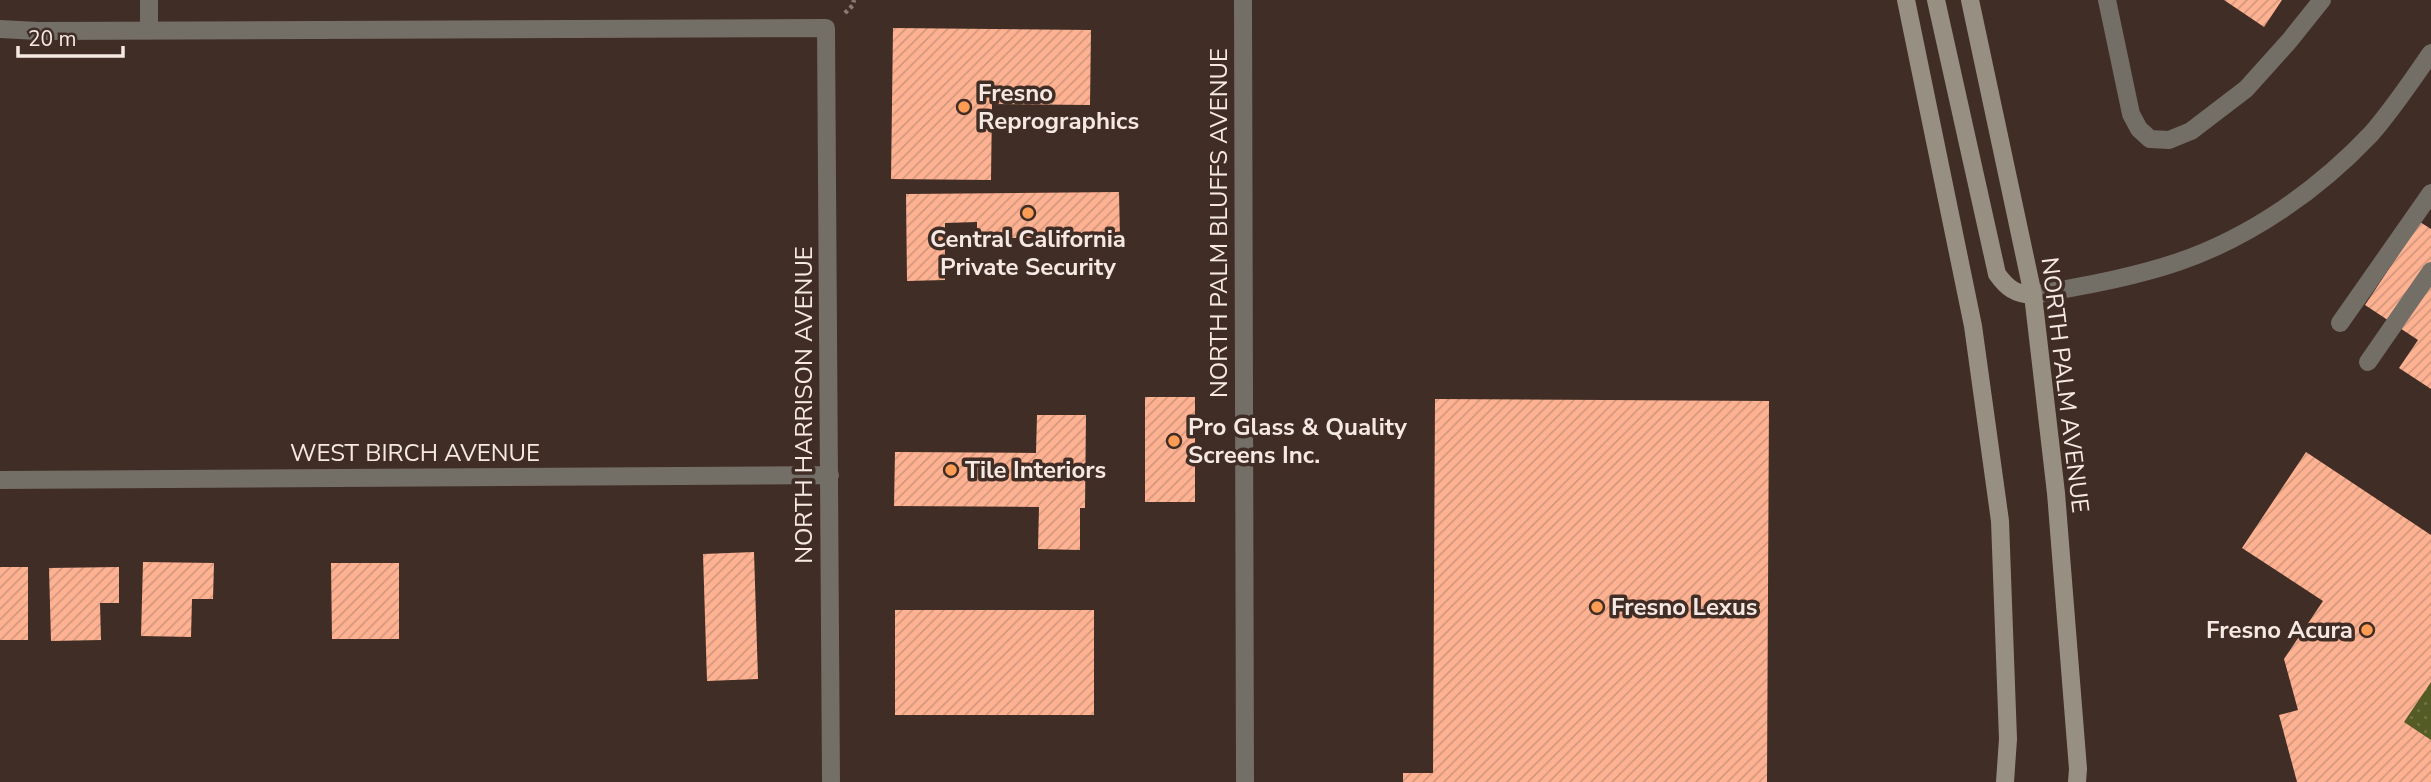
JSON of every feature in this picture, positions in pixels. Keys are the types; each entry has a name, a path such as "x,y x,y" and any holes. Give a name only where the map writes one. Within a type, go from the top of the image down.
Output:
{"main road":[{"path":"1906,0 1973,326 2000,521 2008,739 2005,782"},
{"path":"1936,0 1997,274 2006,287 2018,294 2033,295"},
{"name":"NORTH PALM AVENUE","path":"1970,0 2033,295 2056,493 2077,782"}],"street":[{"path":"0,29 149,31 149,0"},
{"name":"NORTH PALM BLUFFS AVENUE","path":"1243,0 1245,782"},
{"path":"2107,0 2131,114 2139,129 2150,139 2169,140 2191,131 2246,89 2322,0"},
{"name":"NORTH HARRISON AVENUE","path":"149,31 826,28 831,782"},
{"path":"2033,295 2117,279 2179,262 2245,232 2316,185 2372,132 2431,53"},
{"path":"2340,323 2431,193"},
{"path":"2368,362 2431,271"},
{"name":"WEST BIRCH AVENUE","path":"0,480 830,475"}],"green space":[{"path":"2431,674 2431,749 2396,724"}],"building":[{"path":"2224,0 2282,0 2264,27"},
{"path":"893,28 1091,30 1090,105 992,104 991,180 891,179"},
{"path":"1119,192 1120,238 977,238 977,222 945,223 945,280 907,281 906,194"},
{"path":"2420,222 2431,229 2431,389 2399,368 2418,340 2365,305"},
{"path":"1145,397 1195,397 1195,502 1145,502"},
{"path":"1435,399 1769,401 1767,782 1403,782 1403,773 1433,773"},
{"path":"1037,415 1086,415 1085,508 1080,508 1080,550 1038,549 1039,507 894,506 895,452 1036,453"},
{"name":"Fresno Acura","path":"2306,452 2431,535 2431,682 2404,722 2431,740 2431,782 2297,782 2279,715 2298,710 2284,659 2323,601 2242,548"},
{"path":"754,552 758,679 707,681 703,554"},
{"path":"143,562 214,563 213,599 192,599 191,637 141,636"},
{"path":"331,563 399,563 399,639 332,639"},
{"path":"0,567 28,567 28,640 0,640"},
{"path":"119,567 119,603 100,603 101,640 51,641 49,568"},
{"path":"895,610 1094,610 1094,715 895,715"}],"place":[{"name":"Fresno Reprographics","path":"964,107"},
{"name":"Central California Private Security","path":"1028,213"},
{"name":"Pro Glass & Quality Screens Inc.","path":"1174,441"},
{"name":"Tile Interiors","path":"951,470"},
{"name":"Fresno Lexus","path":"1597,607"},
{"name":"Fresno Acura","path":"2367,630"}]}
